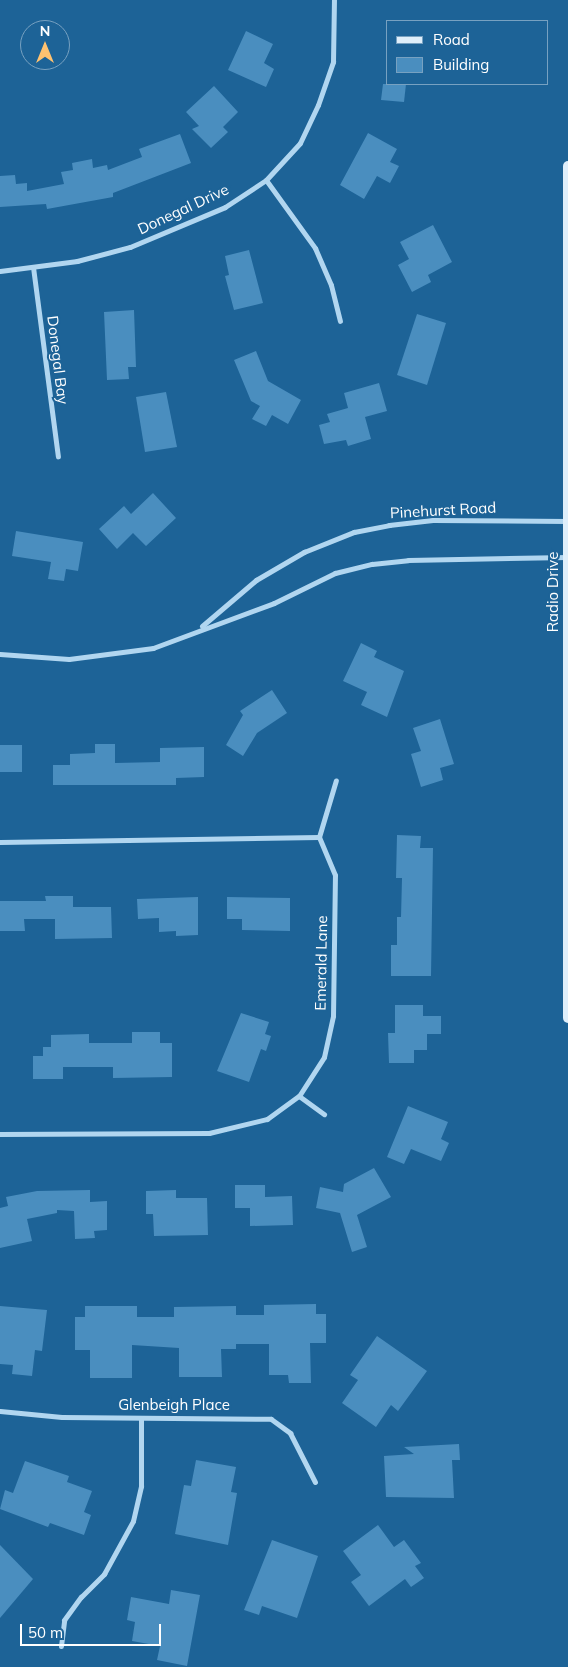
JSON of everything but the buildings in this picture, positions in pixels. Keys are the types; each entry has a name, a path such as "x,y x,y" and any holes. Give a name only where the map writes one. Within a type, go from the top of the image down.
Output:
{"main road":[{"name":"Radio Drive","path":"568,166 568,1018"}],"street":[{"name":"Donegal Drive","path":"0,271 77,262 172,231 224,206 266,180 300,143 318,104 333,62 334,0"},
{"path":"266,180 315,248 331,285 340,322"},
{"name":"Donegal Bay","path":"33,268 58,456"},
{"name":"Pinehurst Road","path":"200,628 256,580 304,552 354,532 389,524 433,520 568,521"},
{"name":"Pinehurst Road","path":"0,654 69,659 115,655 153,648 200,628 274,603 335,574 372,564 408,560 568,557"},
{"path":"0,842 319,837 336,780"},
{"name":"Emerald Lane","path":"0,1134 209,1134 267,1119 299,1096 324,1057 333,1016 335,875 319,837"},
{"path":"299,1096 324,1114"},
{"name":"Glenbeigh Place","path":"0,1411 28,1416 271,1419 290,1433 315,1482"},
{"path":"61,1646 64,1620 81,1597 104,1574 133,1521 141,1486 141,1418"}]}
